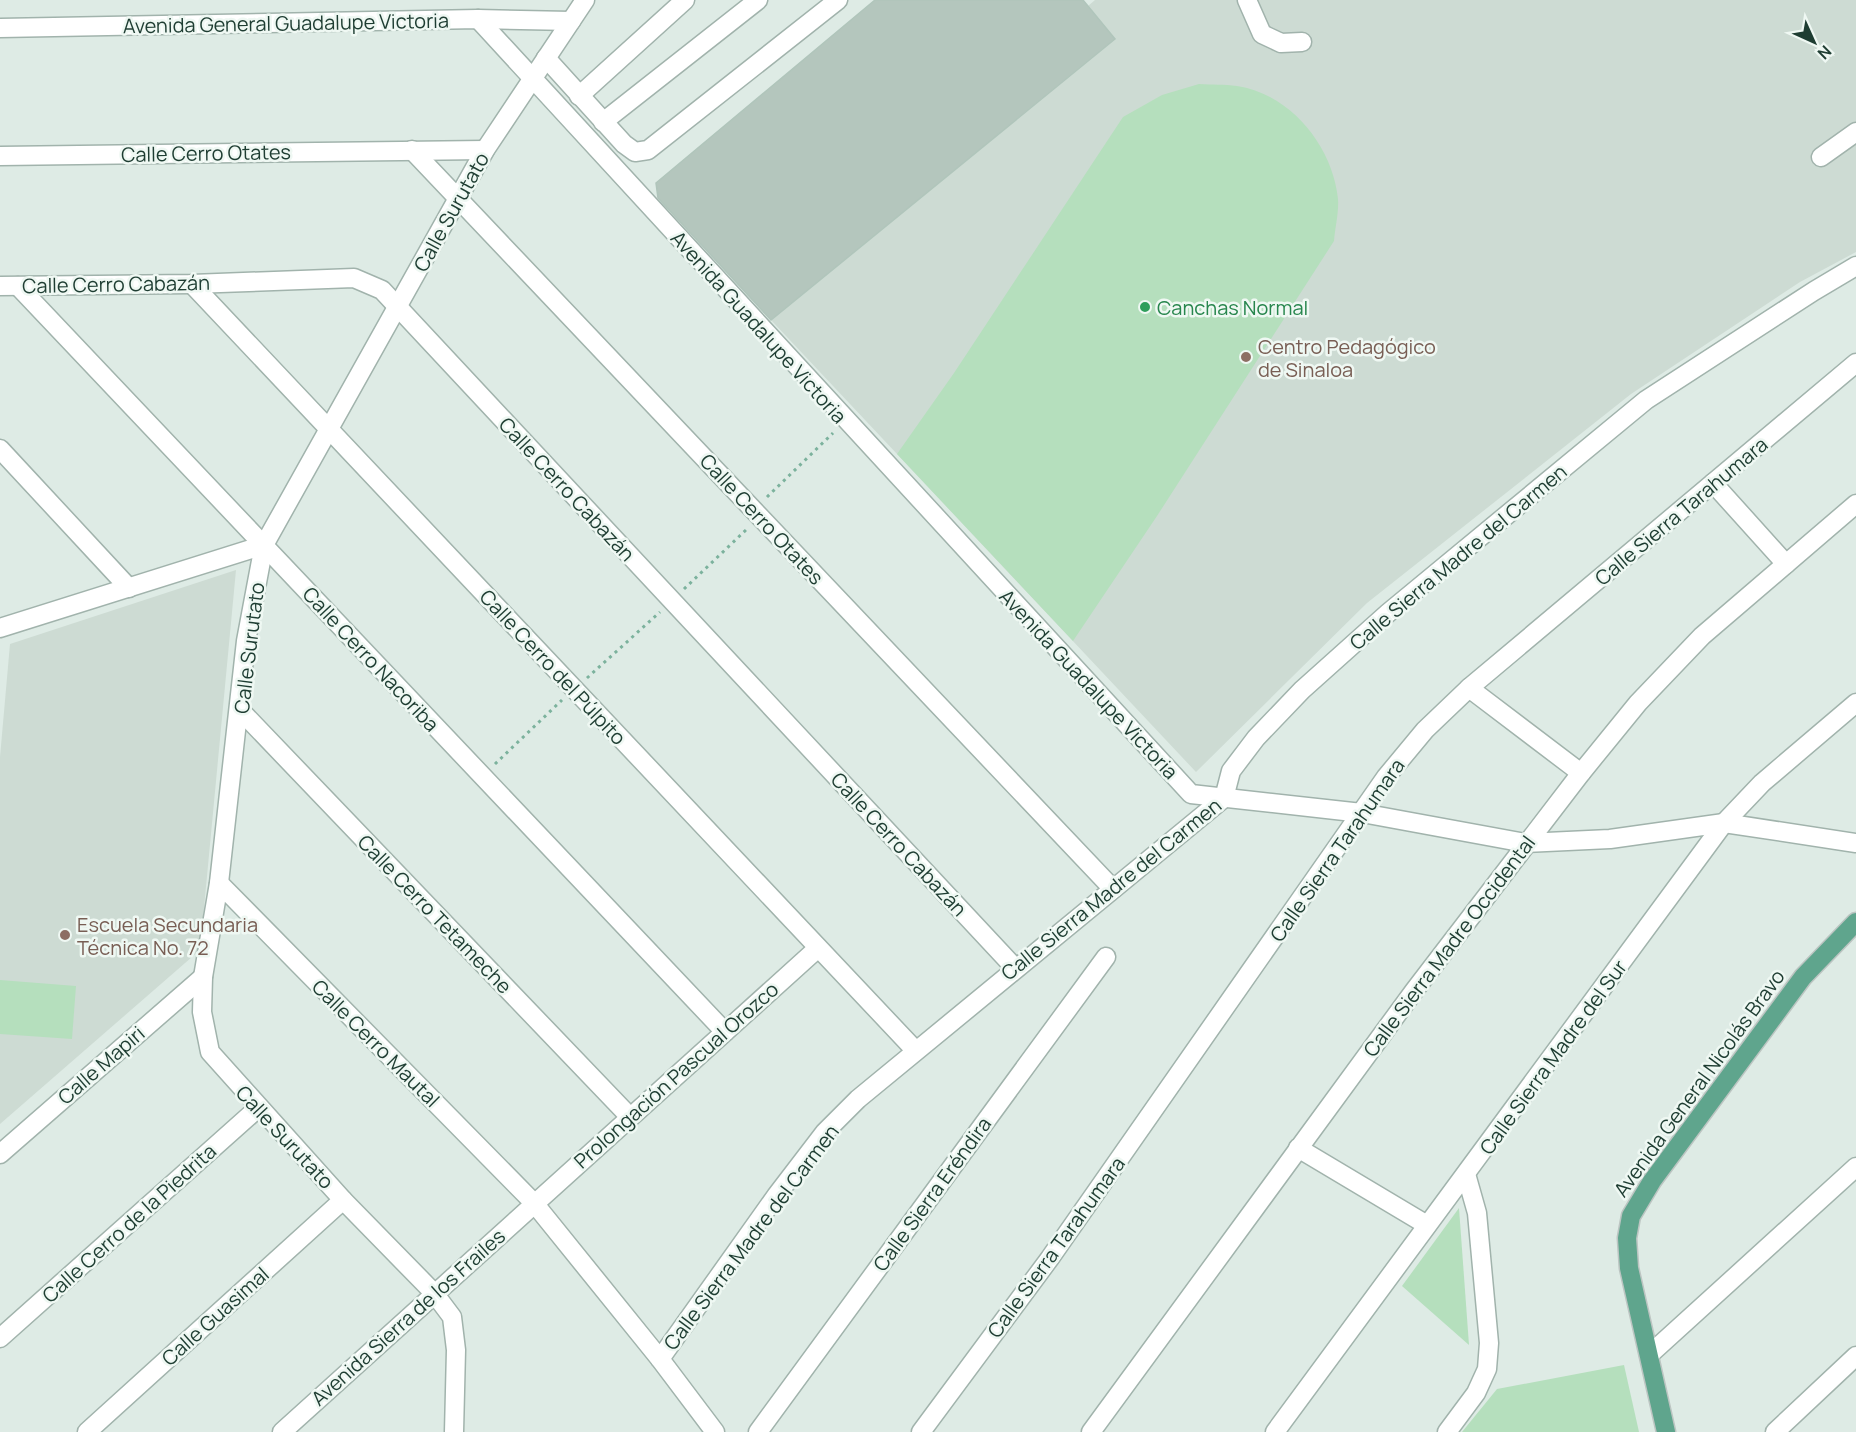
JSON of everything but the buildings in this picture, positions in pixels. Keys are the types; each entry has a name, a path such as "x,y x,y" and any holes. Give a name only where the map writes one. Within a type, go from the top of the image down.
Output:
{"main road":[{"name":"Avenida General Nicolás Bravo","path":"1666,1432 1629,1268 1628,1238 1631,1216 1652,1181 1803,977 1856,922"}],"street":[{"name":"Calle Surutato","path":"454,1432 456,1350 452,1317 434,1293 258,1108 210,1052 202,1012 203,977 219,883 246,640 264,545 485,150 585,0"},
{"path":"579,96 685,0"},
{"path":"603,122 758,0"},
{"path":"546,58 624,144 635,152 648,150 838,0"},
{"path":"1247,0 1262,34 1281,43 1302,42"},
{"name":"Avenida General Guadalupe Victoria","path":"0,28 478,19 572,21"},
{"name":"Avenida Guadalupe Victoria","path":"478,19 1191,794 1362,813 1525,843 1610,839 1724,823 1856,843"},
{"path":"1821,157 1856,132"},
{"name":"Calle Cerro Otates","path":"412,150 1113,889"},
{"name":"Calle Cerro Otates","path":"0,156 485,150"},
{"name":"Calle Sierra Madre del Carmen","path":"660,1359 825,1132 858,1099 915,1050 1224,798 1231,771 1256,738 1302,690 1388,613 1646,400 1856,266"},
{"name":"Calle Cerro Cabazán","path":"9,286 192,284 354,278 382,290 1016,968"},
{"name":"Calle Cerro del Púlpito","path":"192,284 915,1050"},
{"name":"Calle Cerro Nacoriba","path":"9,286 264,545 724,1032"},
{"name":"Calle Sierra Tarahumara","path":"921,1432 1056,1248 1386,777 1425,730 1469,688 1856,363"},
{"path":"0,449 129,588"},
{"path":"1713,483 1786,564"},
{"name":"Calle Sierra Madre Occidental","path":"1091,1432 1298,1148 1525,843 1638,703 1702,636 1856,504"},
{"path":"0,628 264,545"},
{"path":"1469,688 1581,773"},
{"name":"Calle Sierra Madre del Sur","path":"1275,1432 1724,823 1762,783 1856,704"},
{"name":"Calle Cerro Tetameche","path":"240,710 630,1117"},
{"name":"Calle Cerro Mautal","path":"219,883 534,1203 660,1359 715,1432"},
{"name":"Prolongación Pascual Orozco","path":"534,1203 818,948"},
{"name":"Calle Sierra Eréndira","path":"758,1432 1106,957"},
{"name":"Calle Mapiri","path":"0,1154 203,977"},
{"name":"Calle Cerro de la Piedrita","path":"0,1338 258,1108"},
{"path":"1298,1148 1427,1225"},
{"path":"1649,1355 1856,1167"},
{"path":"1447,1432 1476,1393 1487,1369 1489,1343 1477,1213 1466,1174"},
{"name":"Calle Guasimal","path":"87,1432 344,1200"},
{"name":"Avenida Sierra de los Frailes","path":"282,1432 534,1203"},
{"path":"1775,1432 1856,1356"}],"shaded area":[{"name":"Centro Pedagógico de Sinaloa","path":"1095,0 1856,0 1856,252 1800,282 1631,394 1367,603 1196,772 771,320 1115,39 1088,6"},
{"path":"236,570 200,950 0,1124 0,757 10,644"}],"green space":[{"name":"Canchas Normal","path":"1199,84 1232,85 1257,91 1275,100 1306,126 1328,161 1334,180 1338,204 1334,241 1157,516 1073,641 897,454 954,373 1123,117 1162,95"},
{"path":"0,980 76,986 72,1039 0,1034"},
{"path":"1459,1208 1469,1345 1402,1286"},
{"path":"1624,1365 1639,1432 1462,1432 1497,1389"}],"place":[{"name":"Canchas Normal","path":"1145,307"},
{"name":"Centro Pedagógico de Sinaloa","path":"1246,357"},
{"name":"Escuela Secundaria Técnica No. 72","path":"65,935"}]}
